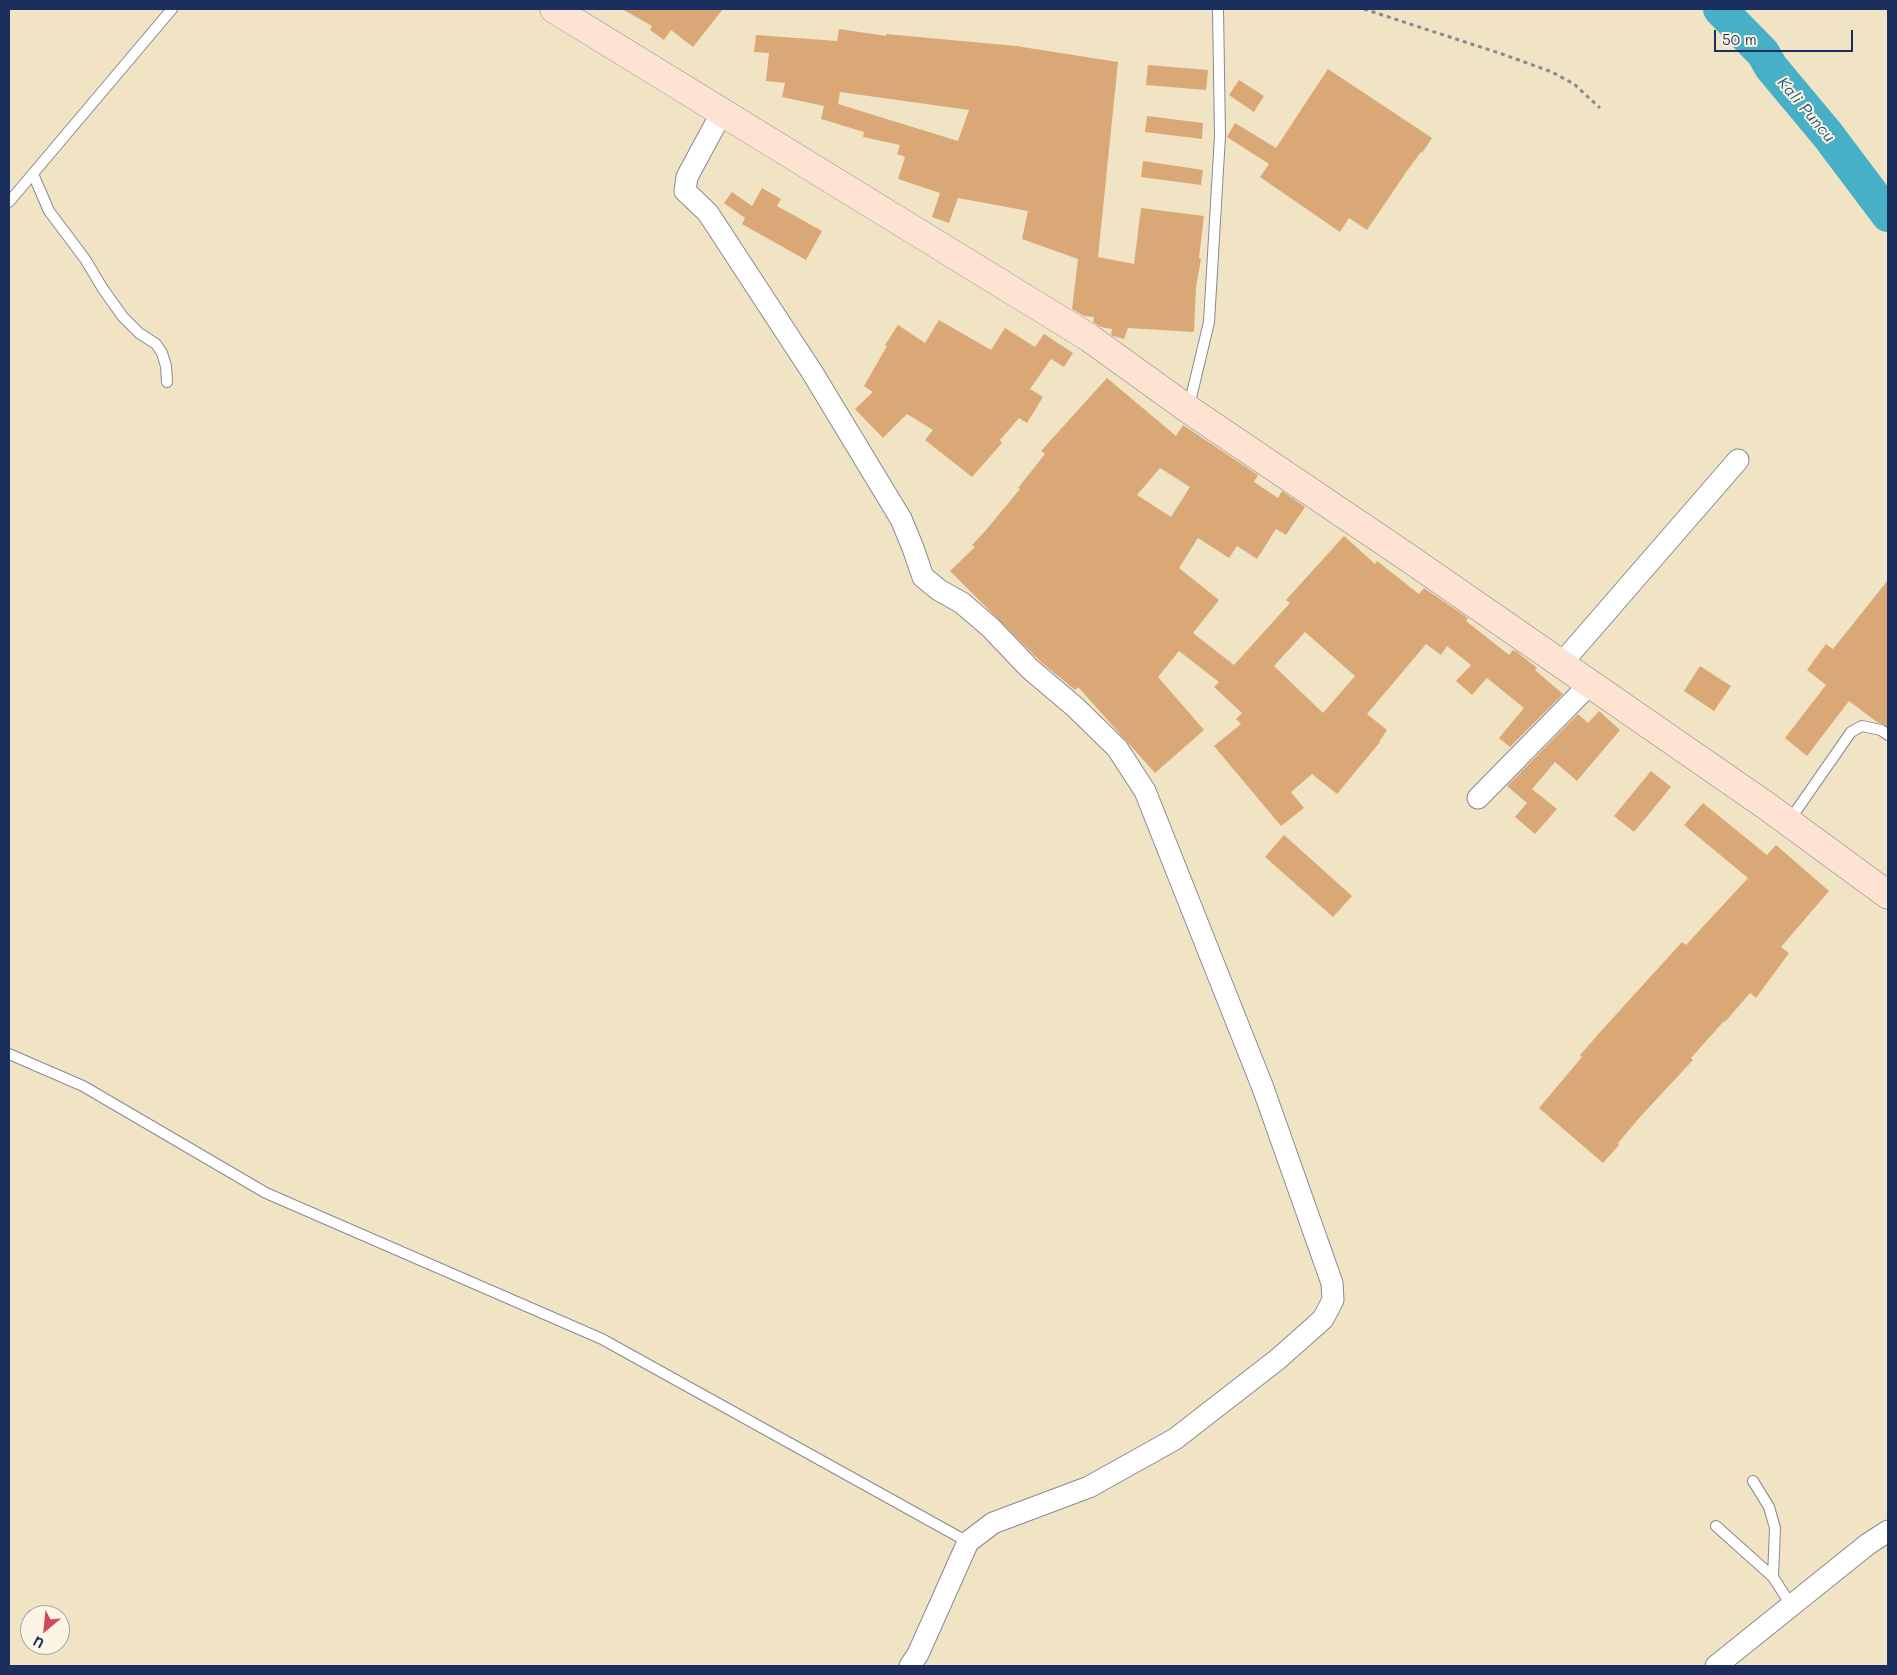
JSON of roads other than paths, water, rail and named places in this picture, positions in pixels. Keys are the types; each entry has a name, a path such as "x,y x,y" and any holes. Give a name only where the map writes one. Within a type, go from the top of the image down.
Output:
{"main road":[{"path":"554,9 1088,337 1188,410 1789,822 1888,895"}],"street":[{"path":"722,112 687,178 685,191 708,213 812,372 901,518 923,577 939,590 962,603 984,621 1030,670 1075,707 1116,748 1145,791 1263,1088 1332,1283 1333,1300 1323,1319 1278,1359 1175,1438 1089,1487 993,1523 968,1542 918,1654 910,1666"},
{"path":"1561,664 1738,460"},
{"path":"1478,798 1590,684"},
{"path":"1716,1666 1868,1544 1888,1531"}],"lane":[{"path":"9,202 172,9"},
{"path":"1188,410 1209,322 1220,136 1218,9"},
{"path":"33,174 49,210 85,259 123,317 139,333 156,344 162,353 166,366 167,382"},
{"path":"1789,822 1851,732 1862,726 1881,730 1888,735"},
{"path":"9,1054 83,1086 266,1193 602,1339 968,1542"},
{"path":"1752,1481 1769,1507 1775,1528 1773,1577"},
{"path":"1716,1526 1773,1577 1791,1605"}],"waterway":[{"name":"Kali Puncu","path":"1720,9 1763,53 1771,67 1827,134 1888,215"}]}
